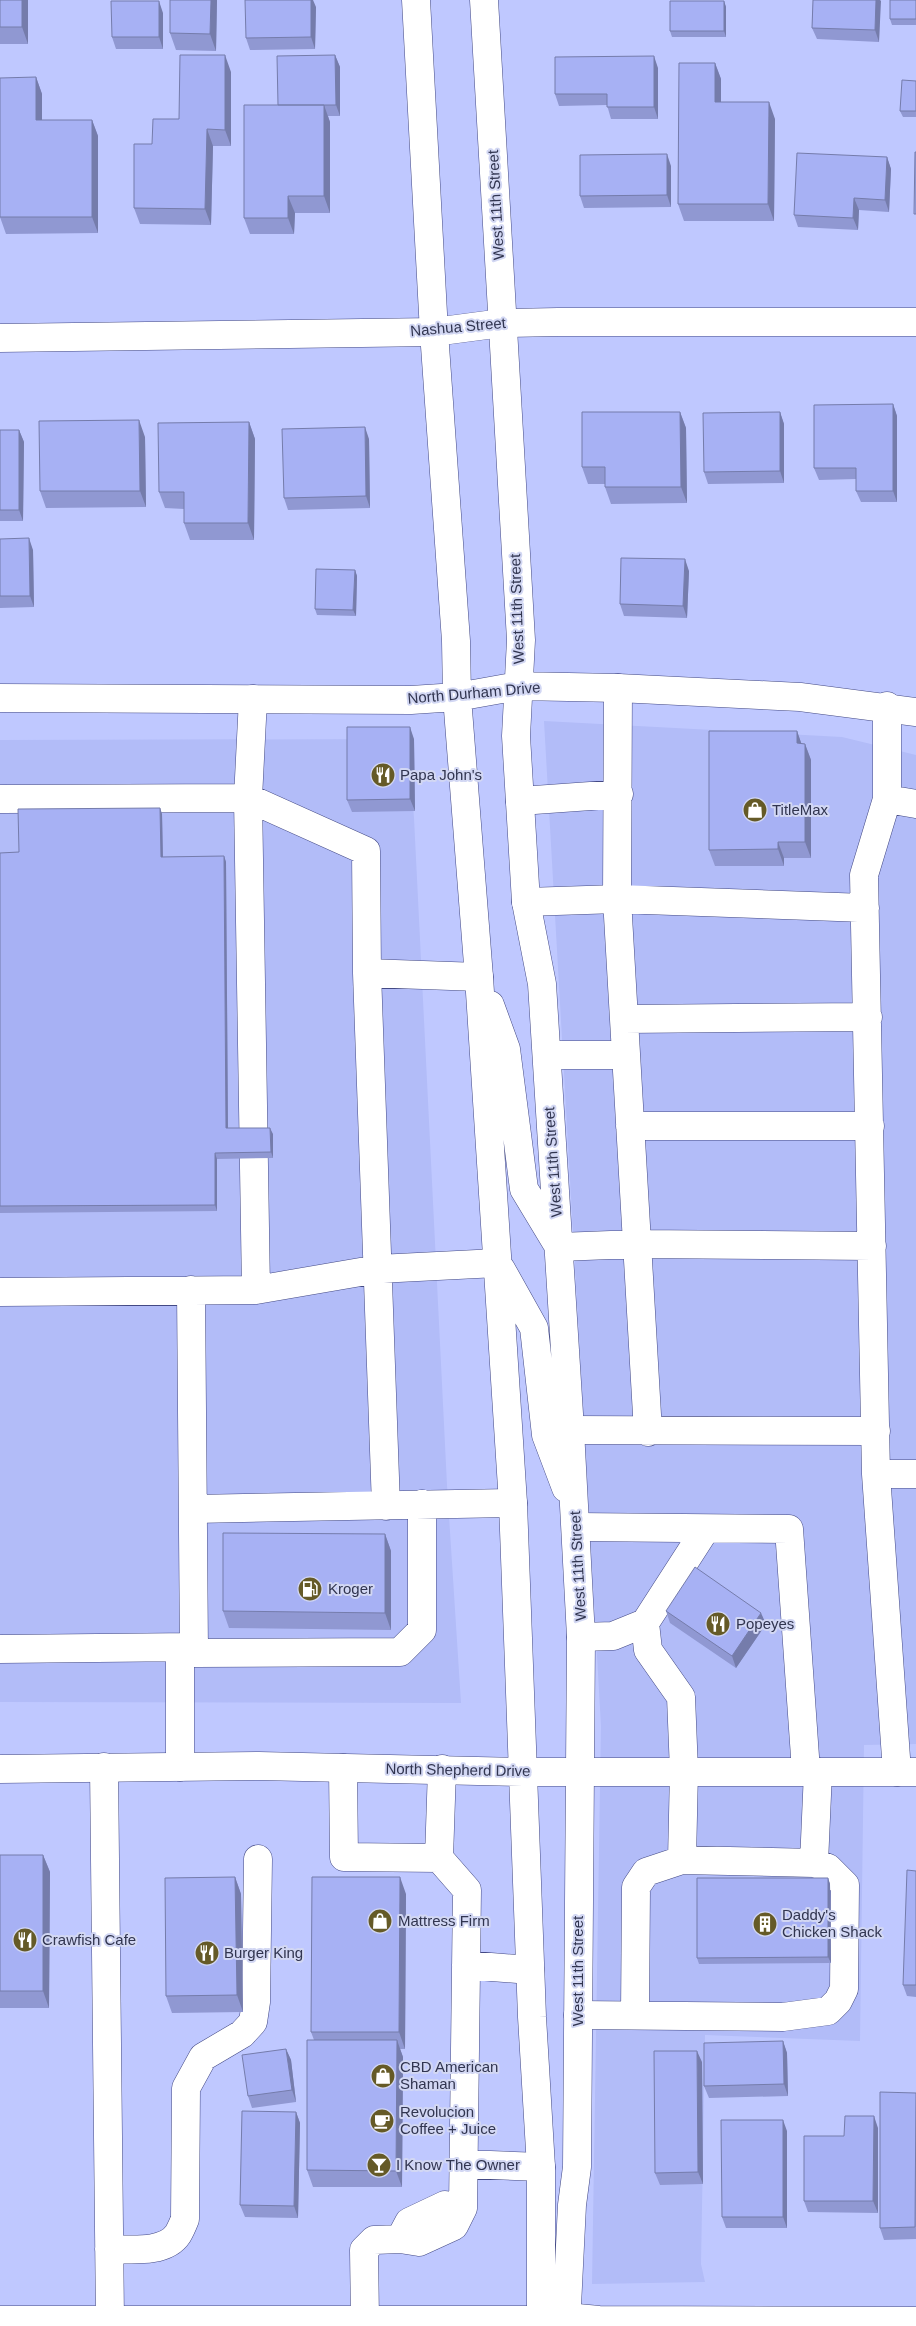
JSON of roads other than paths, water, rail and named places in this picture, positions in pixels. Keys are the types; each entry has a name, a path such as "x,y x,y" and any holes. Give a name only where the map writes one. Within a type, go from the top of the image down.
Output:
{"main road":[{"path":"416,0 434,332 456,641 457,697 479,976 498,1263 512,1503 530,1970 541,2167 553,2322"},
{"name":"West 11th Street","path":"484,0 520,640 516,736 526,902 542,984 576,1521 581,1637 578,2168 553,2322"},
{"name":"Nashua Street","path":"0,338 434,332 502,323 916,322"},
{"name":"North Durham Drive","path":"0,698 411,700 457,697 518,686 618,688 800,697 887,706 916,712"},
{"path":"618,688 619,794 617,899 648,1432"},
{"path":"253,699 248,798 256,1290"},
{"path":"887,706 887,799 864,875 876,1474 906,1772"},
{"path":"520,800 619,794"},
{"path":"0,799 248,798 366,850 367,973 386,1506"},
{"path":"887,799 916,804"},
{"path":"526,902 617,899 865,908"},
{"path":"367,973 479,976"},
{"path":"479,976 506,1049 524,1189 559,1247 637,1244 872,1246"},
{"path":"624,1019 868,1018"},
{"path":"547,1055 626,1055"},
{"path":"630,1126 870,1126"},
{"path":"0,1292 256,1290 378,1269 498,1263"},
{"path":"498,1263 534,1328 546,1435 576,1521 705,1530 789,1529 812,1772 814,1863"},
{"path":"180,1767 194,1510 191,1290"},
{"path":"570,1430 648,1432 876,1430"},
{"path":"876,1474 916,1474"},
{"path":"194,1510 512,1503"},
{"path":"0,1649 187,1648 194,1652 400,1652 422,1630 422,1504"},
{"path":"581,1637 613,1636 645,1623 705,1530"},
{"path":"645,1623 648,1650 681,1698 684,1771 682,1860"},
{"path":"104,1767 110,2321"},
{"name":"North Shepherd Drive","path":"0,1769 180,1767 442,1769 523,1772 906,1772"},
{"path":"343,1768 344,1856 440,1858"},
{"path":"373,2322 364,2250 374,2240 400,2239 419,2242 454,2226 463,2208 467,1890 440,1858 442,1769"},
{"path":"109,2249 146,2249 163,2245 178,2236 185,2219 186,2088 203,2057 242,2034 253,2022 256,2002 258,1859"},
{"path":"578,2015 635,2014 783,2017 828,2011 838,2001 844,1989 846,1885 828,1868 814,1863 682,1860 646,1872 636,1887 635,2014"},
{"path":"466,1965 530,1970"},
{"path":"464,2164 541,2167"},
{"path":"0,2320 553,2322 599,2320 916,2320"}],"place":[{"name":"Papa John's","path":"383,775"},
{"name":"TitleMax","path":"755,810"},
{"name":"Kroger","path":"310,1589"},
{"name":"Popeyes","path":"718,1624"},
{"name":"Mattress Firm","path":"380,1921"},
{"name":"Daddy's Chicken Shack","path":"765,1924"},
{"name":"Crawfish Cafe","path":"25,1940"},
{"name":"Burger King","path":"207,1953"},
{"name":"CBD American Shaman","path":"383,2076"},
{"name":"Revolucion Coffee + Juice","path":"382,2121"},
{"name":"I Know The Owner","path":"379,2165"}]}
